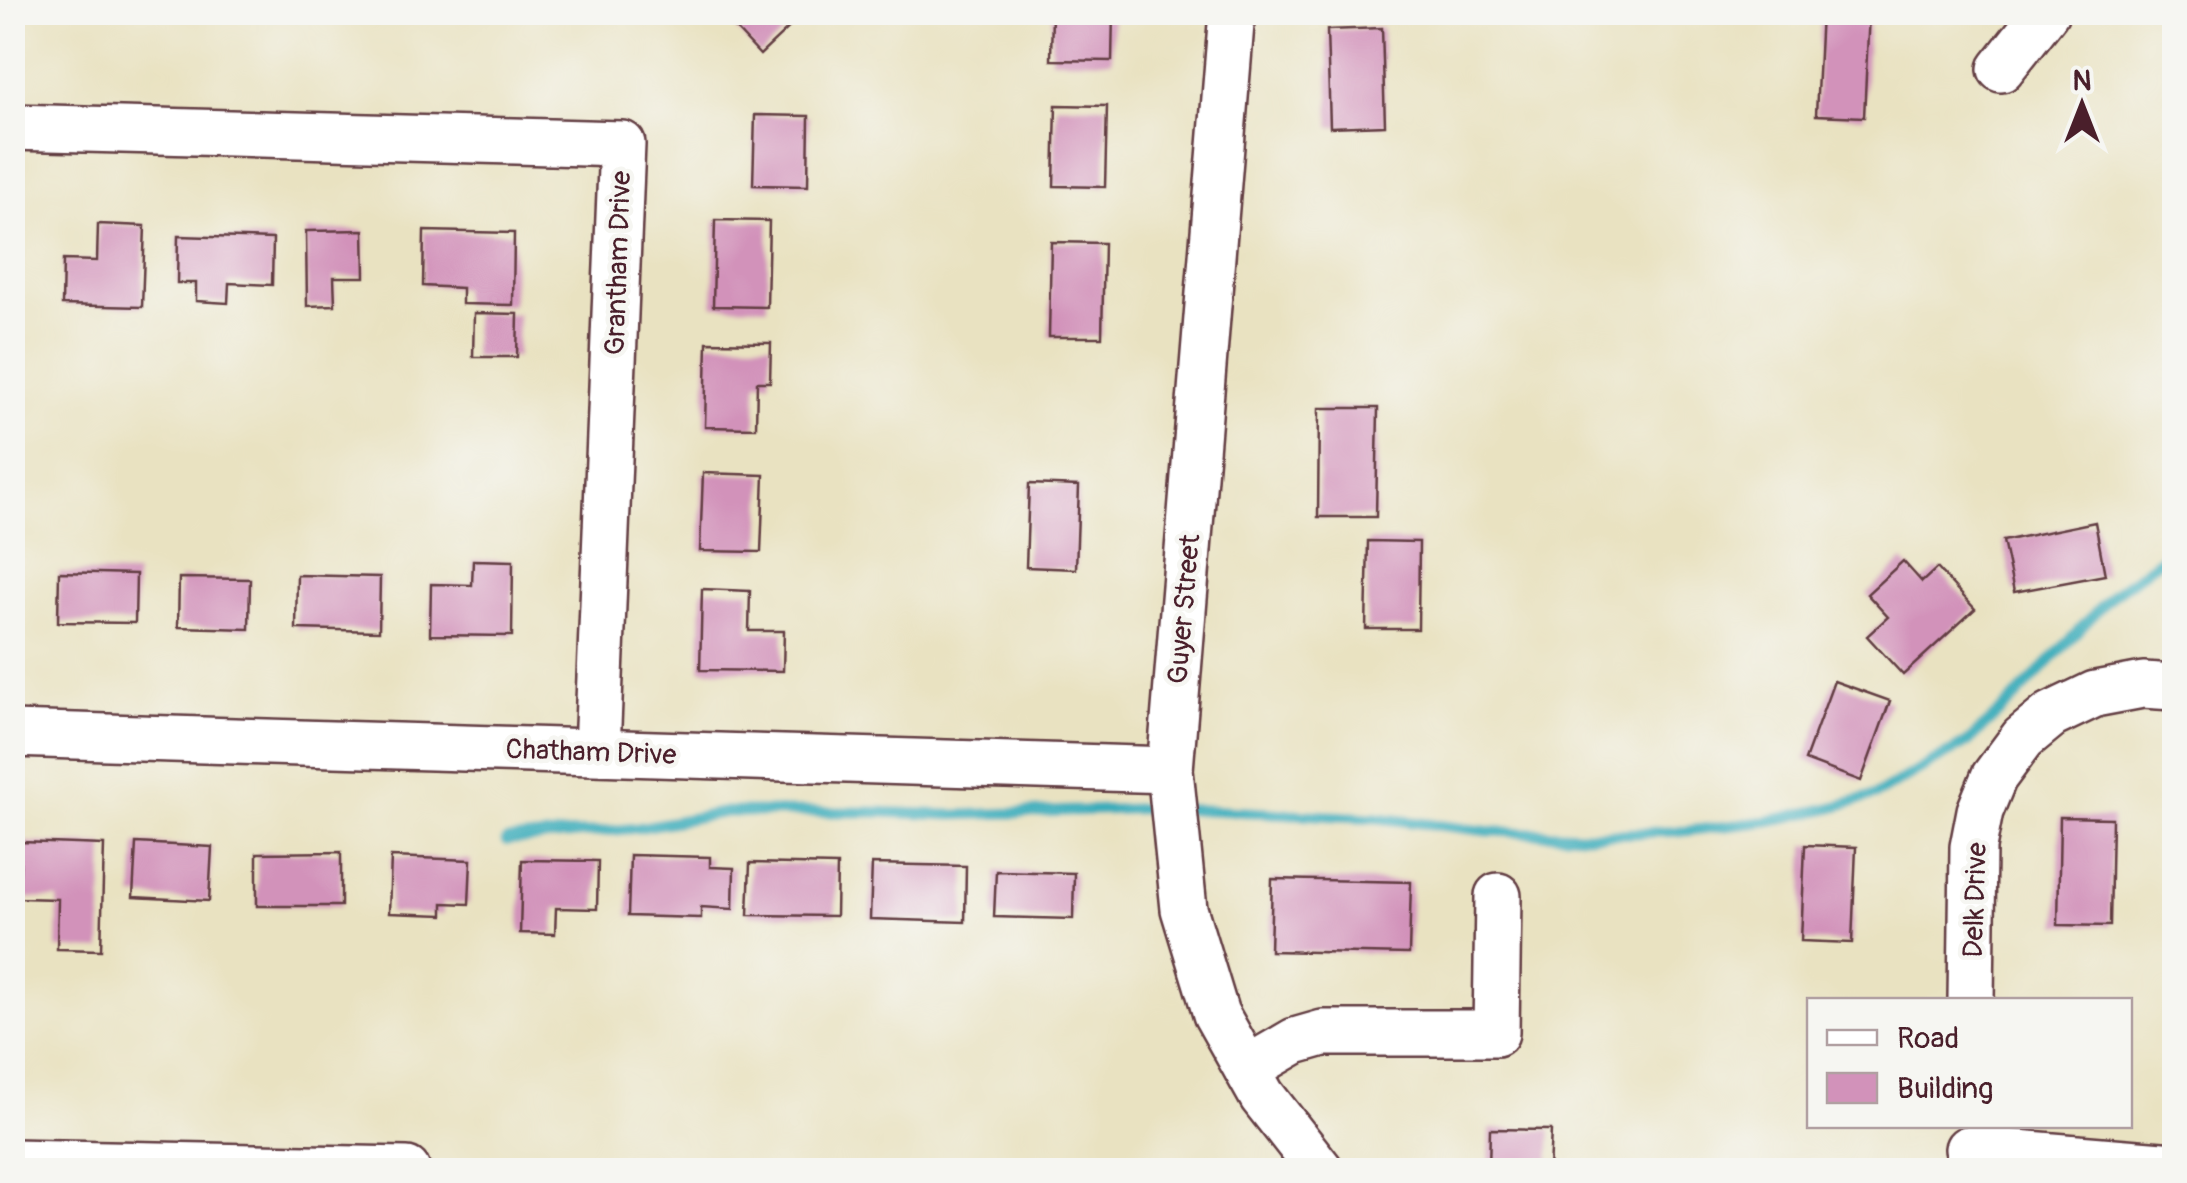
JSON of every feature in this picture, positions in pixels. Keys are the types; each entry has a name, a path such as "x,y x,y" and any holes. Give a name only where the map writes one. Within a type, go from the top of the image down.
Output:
{"street":[{"name":"Guyer Street","path":"1232,12 1170,770 1184,909 1216,1014 1262,1096 1320,1170"},
{"path":"2001,69 2046,12"},
{"name":"Grantham Drive","path":"12,127 622,144 597,750"},
{"name":"Delk Drive","path":"1971,998 1973,846 1980,811 1994,777 2023,738 2051,715 2094,694 2142,686 2174,687"},
{"name":"Chatham Drive","path":"12,734 1170,770"},
{"path":"1247,1069 1295,1041 1323,1033 1496,1032 1498,896"},
{"path":"1968,1148 2174,1166"},
{"path":"12,1162 407,1170"}],"building":[{"path":"720,12 788,12 796,21 760,55"},
{"path":"1052,12 1113,12 1112,61 1051,60"},
{"path":"1821,12 1869,12 1864,117 1816,115"},
{"path":"1382,28 1385,125 1330,127 1327,30"},
{"path":"1056,105 1107,106 1105,187 1054,186"},
{"path":"755,115 809,116 808,186 753,185"},
{"path":"715,220 769,221 767,307 713,306"},
{"path":"98,224 145,226 142,307 62,305 63,260 97,261"},
{"path":"364,230 365,277 334,277 335,305 307,306 306,231"},
{"path":"424,231 514,233 513,305 462,304 462,288 423,286"},
{"path":"178,236 273,239 272,285 229,283 228,303 196,301 196,283 177,283"},
{"path":"1051,242 1104,243 1102,337 1049,337"},
{"path":"474,313 518,314 517,357 473,357"},
{"path":"707,342 771,343 770,382 757,382 756,428 705,427"},
{"path":"1319,408 1378,408 1376,517 1318,517"},
{"path":"703,473 764,475 761,552 700,551"},
{"path":"1029,484 1079,486 1076,569 1026,567"},
{"path":"2095,522 2105,575 2014,592 2003,541"},
{"path":"1368,541 1419,542 1418,629 1366,629"},
{"path":"473,560 513,561 512,636 430,635 431,584 472,585"},
{"path":"1903,561 1922,582 1937,568 1975,609 1903,675 1867,636 1888,617 1867,594"},
{"path":"59,572 136,574 135,623 58,622"},
{"path":"297,575 380,577 379,631 296,629"},
{"path":"179,578 250,579 249,629 178,627"},
{"path":"702,589 750,591 749,631 784,631 783,671 700,670"},
{"path":"1834,681 1890,701 1861,781 1805,760"},
{"path":"2060,817 2112,818 2110,926 2058,925"},
{"path":"21,842 104,845 101,950 57,949 58,899 19,898"},
{"path":"136,843 212,847 209,901 133,897"},
{"path":"1805,845 1856,847 1852,943 1801,941"},
{"path":"341,852 341,906 257,906 257,853"},
{"path":"630,855 710,857 710,867 734,868 733,909 701,907 701,918 628,916"},
{"path":"391,857 471,860 469,904 443,903 443,915 389,913"},
{"path":"522,860 598,861 597,909 556,908 555,934 520,933"},
{"path":"750,863 837,865 836,916 748,915"},
{"path":"872,864 966,866 965,922 870,919"},
{"path":"996,871 1074,873 1073,919 994,917"},
{"path":"1272,879 1411,882 1409,954 1270,951"},
{"path":"1490,1129 1551,1130 1549,1170 1489,1170"}],"waterway":[{"path":"1183,809 1378,818 1486,831 1585,835 1686,831 1768,821 1830,808 1876,795 1968,742 2112,595 2174,549"},
{"path":"506,841 637,828 726,812 952,815 1164,808"}]}
